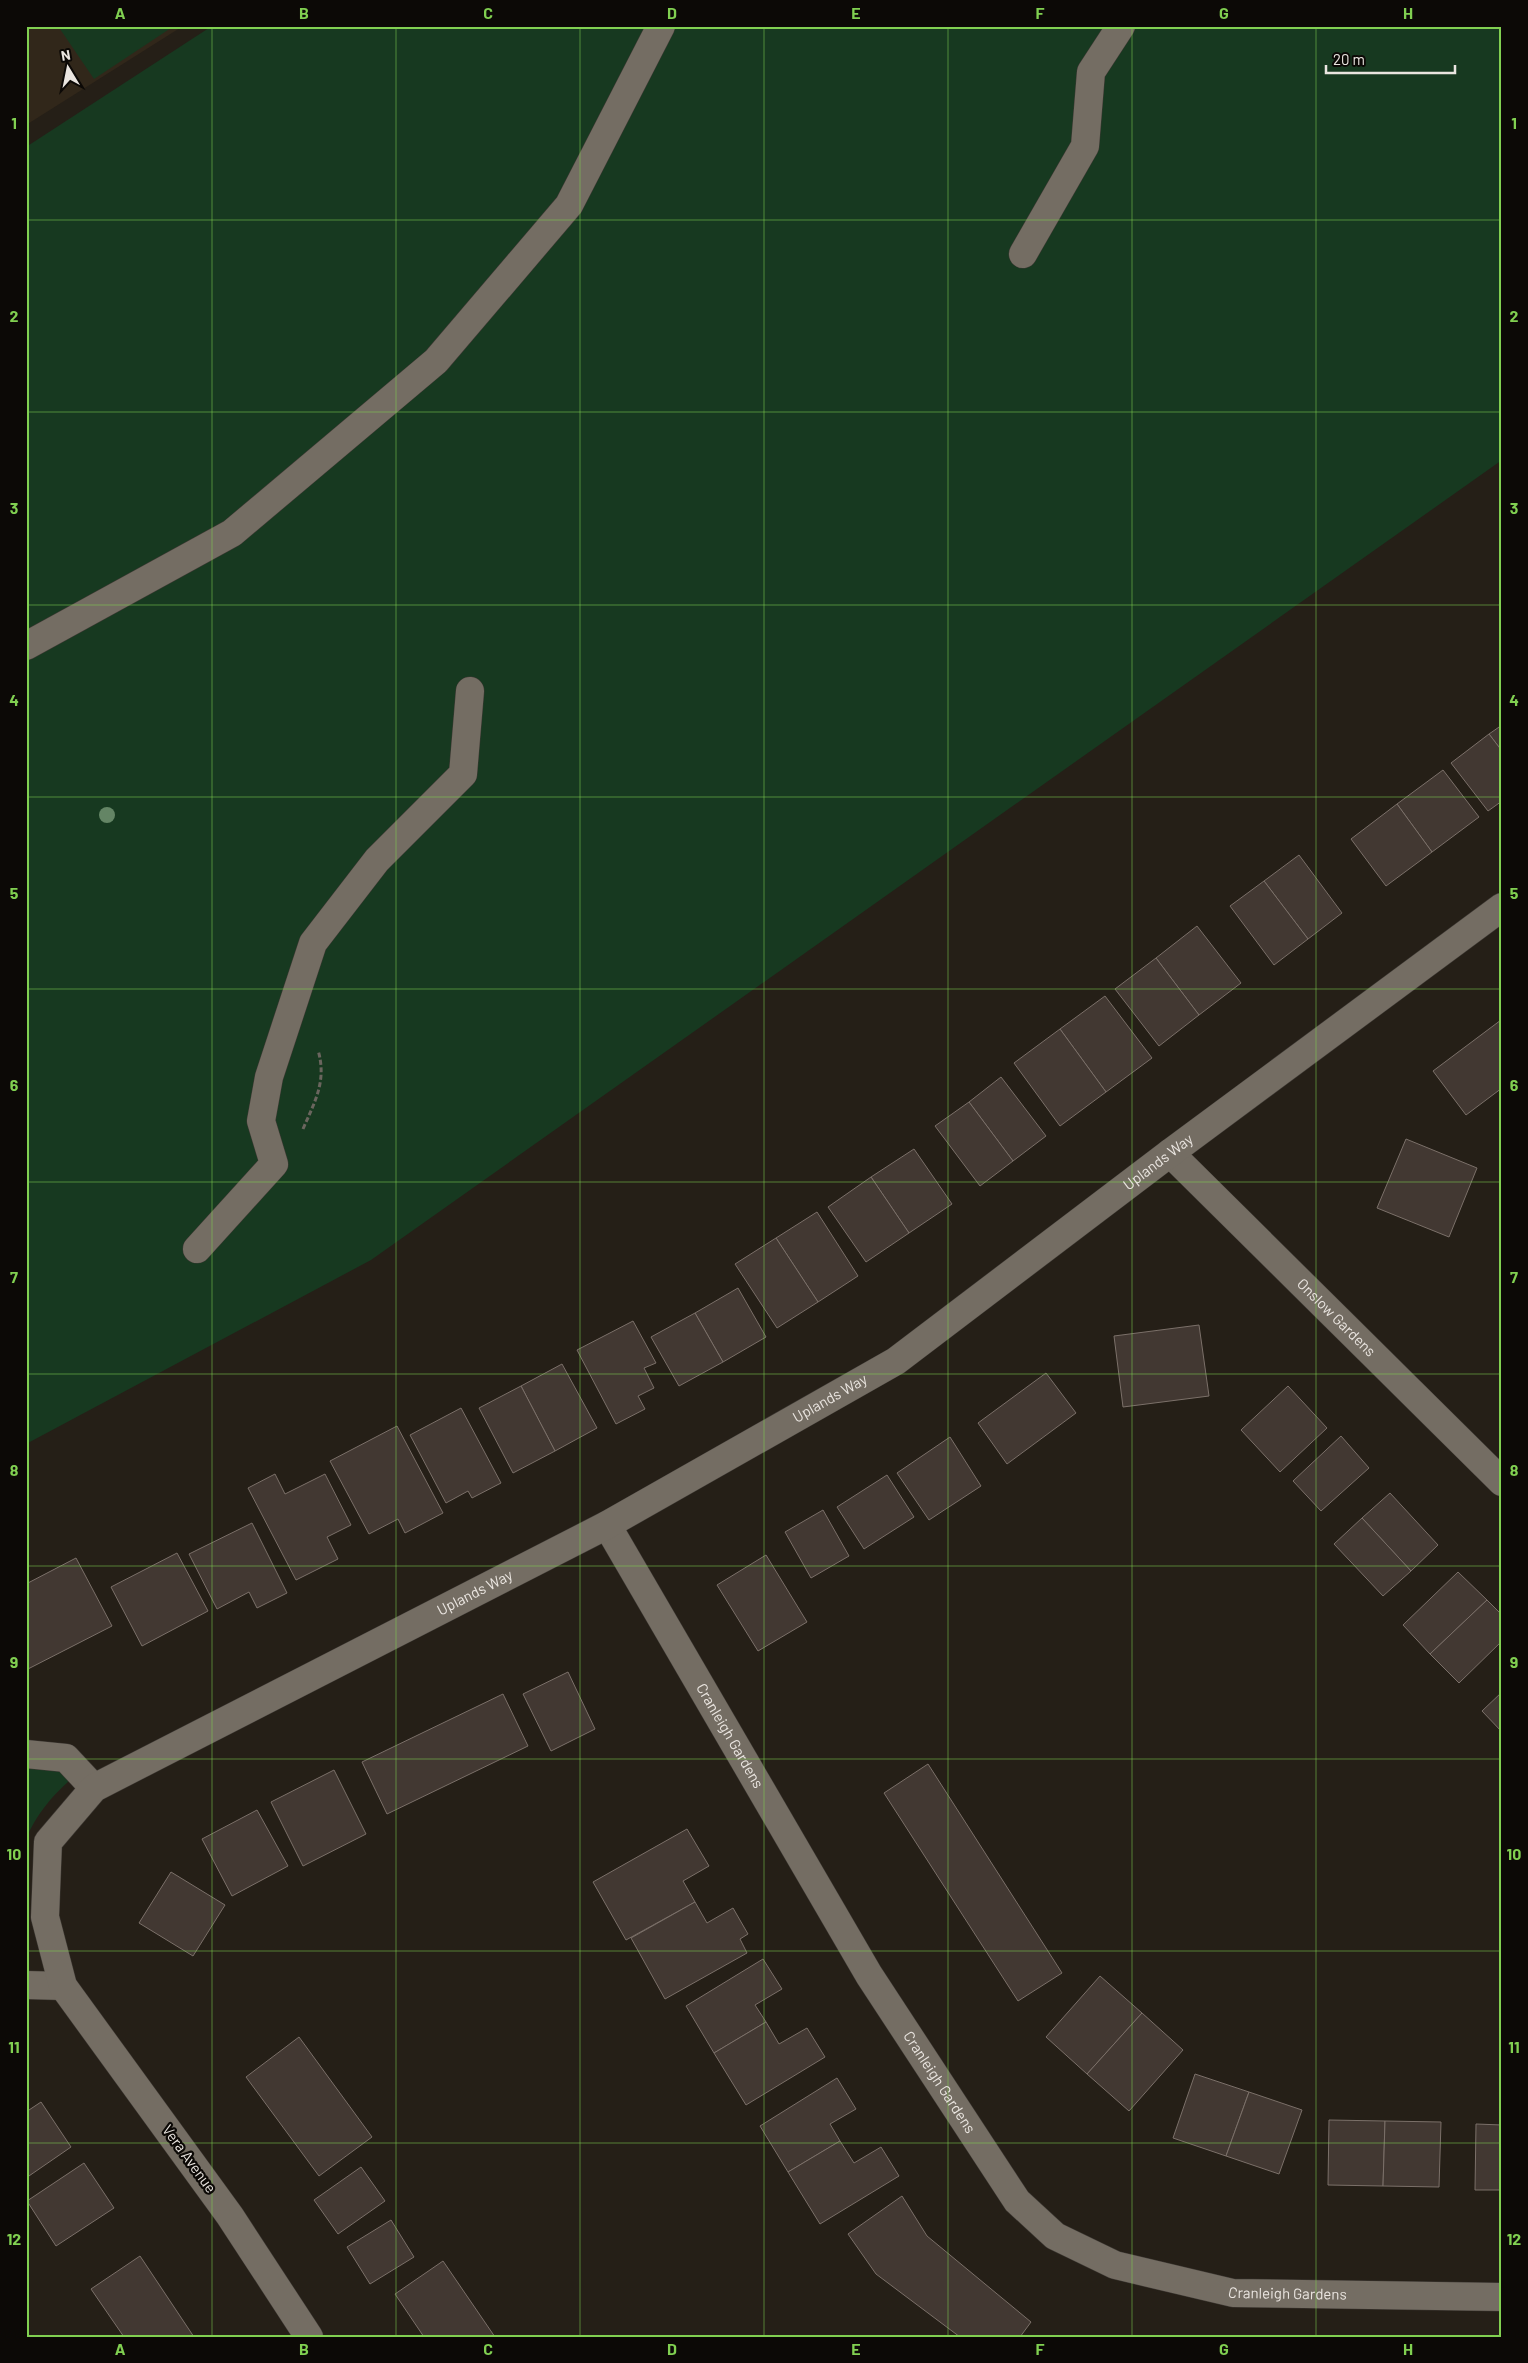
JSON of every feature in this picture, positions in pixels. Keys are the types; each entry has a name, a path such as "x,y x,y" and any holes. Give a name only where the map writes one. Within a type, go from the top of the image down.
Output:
{"street":[{"path":"26,646 232,533 436,362 569,205 661,26"},
{"path":"1024,254 1085,146 1091,72 1121,26"},
{"path":"197,1249 274,1164 262,1121 269,1078 313,943 377,860 463,774 470,691"},
{"name":"Uplands Way","path":"63,1986 45,1917 48,1842 94,1788 607,1525 896,1361 1170,1153 1502,907"},
{"name":"Onslow Gardens","path":"1170,1153 1502,1482"},
{"name":"Cranleigh Gardens","path":"607,1525 869,1975 1017,2201 1055,2236 1115,2265 1233,2293 1502,2297"},
{"path":"26,1754 66,1758 94,1788"},
{"path":"26,1985 63,1986"},
{"name":"Vera Avenue","path":"63,1986 230,2216 308,2337"}],"shaded area":[{"path":"26,26 183,26 26,125"}],"green space":[{"path":"58,26 174,26 94,79"},
{"path":"212,26 1502,26 1502,460 371,1260 26,1444 26,147"},
{"path":"26,1765 56,1766 70,1780 45,1807 34,1822 26,1839"}],"building":[{"path":"1502,725 1502,751 1489,734"},
{"path":"1489,734 1502,751 1502,801 1488,811 1451,763"},
{"path":"1443,770 1479,817 1432,852 1397,804"},
{"path":"1397,804 1432,852 1386,886 1351,839"},
{"path":"1299,855 1342,913 1308,939 1264,881"},
{"path":"1264,881 1308,939 1274,965 1230,906"},
{"path":"1197,926 1241,983 1199,1015 1156,958"},
{"path":"1156,958 1199,1015 1159,1046 1115,989"},
{"path":"1105,996 1152,1058 1106,1092 1060,1029"},
{"path":"1501,1020 1502,1088 1466,1115 1433,1071"},
{"path":"1060,1029 1106,1092 1060,1126 1014,1063"},
{"path":"1001,1077 1046,1136 1013,1161 969,1102"},
{"path":"969,1102 1013,1161 980,1186 935,1126"},
{"path":"1406,1139 1477,1168 1449,1237 1377,1208"},
{"path":"914,1149 952,1204 909,1233 871,1177"},
{"path":"871,1177 909,1233 866,1262 828,1207"},
{"path":"817,1212 858,1276 818,1302 776,1238"},
{"path":"776,1238 818,1302 777,1328 735,1264"},
{"path":"738,1288 766,1337 723,1362 695,1313"},
{"path":"695,1313 723,1362 679,1386 651,1337"},
{"path":"633,1321 656,1363 644,1368 654,1388 638,1396 645,1409 616,1424 577,1350"},
{"path":"1199,1325 1209,1396 1123,1407 1114,1336"},
{"path":"562,1364 597,1428 555,1451 521,1386"},
{"path":"1046,1373 1076,1413 1007,1464 978,1423"},
{"path":"521,1386 555,1451 513,1473 479,1408"},
{"path":"1288,1386 1327,1428 1280,1472 1241,1430"},
{"path":"461,1408 501,1483 472,1498 468,1491 446,1503 410,1435"},
{"path":"397,1426 443,1513 405,1533 398,1519 369,1534 330,1461"},
{"path":"1341,1436 1369,1468 1321,1511 1293,1481"},
{"path":"950,1437 981,1486 929,1520 897,1473"},
{"path":"275,1474 285,1494 325,1474 351,1525 327,1537 338,1559 296,1580 248,1488"},
{"path":"887,1475 914,1517 864,1549 837,1507"},
{"path":"1390,1493 1438,1545 1411,1571 1362,1518"},
{"path":"823,1510 849,1556 811,1578 785,1532"},
{"path":"1362,1518 1411,1571 1383,1596 1334,1544"},
{"path":"252,1523 287,1593 257,1608 249,1592 217,1609 189,1554"},
{"path":"177,1553 208,1611 142,1646 111,1587"},
{"path":"766,1555 807,1622 758,1651 717,1585"},
{"path":"76,1558 112,1626 26,1670 26,1584"},
{"path":"1458,1572 1487,1600 1430,1654 1403,1625"},
{"path":"1487,1600 1502,1615 1502,1641 1459,1683 1430,1654"},
{"path":"568,1672 595,1729 551,1751 523,1694"},
{"path":"1502,1692 1502,1732 1482,1711"},
{"path":"503,1694 528,1746 387,1814 362,1762"},
{"path":"928,1764 1062,1973 1018,2001 884,1793"},
{"path":"334,1770 366,1834 303,1866 271,1802"},
{"path":"257,1810 288,1866 232,1896 202,1839"},
{"path":"687,1829 709,1866 683,1881 695,1902 626,1940 593,1882"},
{"path":"171,1872 225,1905 193,1956 139,1923"},
{"path":"695,1902 707,1923 733,1908 748,1934 740,1939 747,1953 665,1999 631,1938"},
{"path":"763,1959 782,1989 755,2005 766,2022 714,2053 686,2006"},
{"path":"1100,1976 1142,2013 1087,2074 1046,2037"},
{"path":"1142,2013 1183,2050 1129,2111 1087,2074"},
{"path":"766,2022 779,2044 807,2028 825,2057 746,2105 714,2053"},
{"path":"299,2037 372,2137 319,2176 246,2077"},
{"path":"1195,2074 1249,2092 1226,2156 1173,2138"},
{"path":"837,2078 856,2109 830,2124 840,2141 788,2172 760,2126"},
{"path":"1249,2092 1302,2110 1279,2174 1226,2156"},
{"path":"41,2102 71,2147 26,2178 26,2112"},
{"path":"1329,2120 1385,2121 1383,2186 1328,2185"},
{"path":"1385,2121 1441,2122 1439,2187 1383,2186"},
{"path":"1476,2124 1502,2125 1502,2190 1475,2190"},
{"path":"840,2141 854,2163 881,2147 899,2176 820,2224 788,2172"},
{"path":"84,2163 114,2208 56,2246 27,2201"},
{"path":"361,2167 385,2201 338,2234 314,2200"},
{"path":"902,2196 927,2236 1031,2322 1020,2337 960,2337 876,2274 848,2234"},
{"path":"391,2220 414,2257 370,2284 347,2247"},
{"path":"140,2256 194,2337 124,2337 91,2289"},
{"path":"443,2261 495,2337 424,2337 395,2294"}]}
